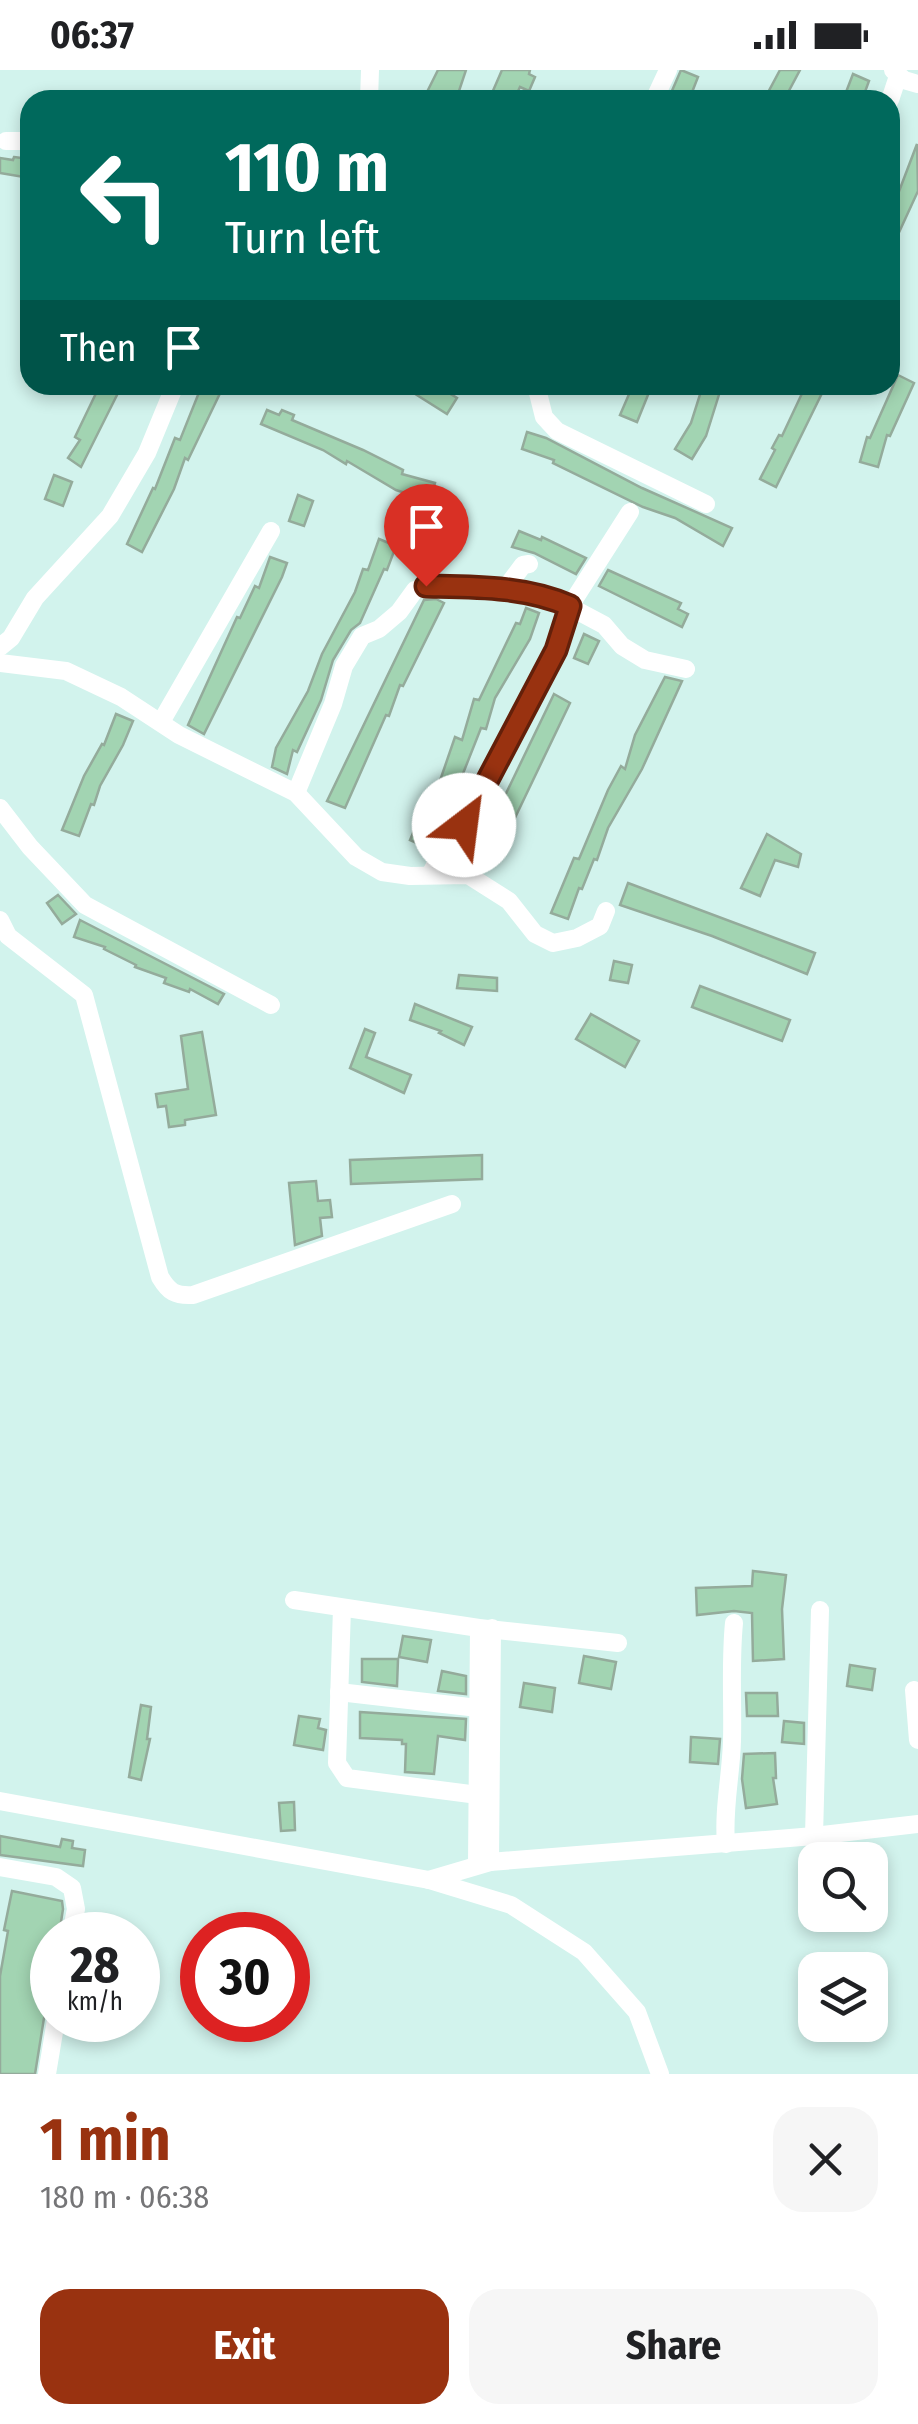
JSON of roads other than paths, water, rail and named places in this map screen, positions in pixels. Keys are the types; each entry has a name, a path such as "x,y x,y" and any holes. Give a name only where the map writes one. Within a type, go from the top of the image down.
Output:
{"street":[{"path":"895,73 918,84"},
{"path":"6,141 20,141"},
{"path":"0,647 11,638 36,598 110,516 147,454 171,395"},
{"path":"538,395 544,417 557,430 706,504"},
{"path":"430,875 497,768 556,650 570,606 630,512"},
{"path":"162,722 271,530"},
{"path":"504,589 522,565 529,564"},
{"path":"296,793 344,666 362,636 379,629 399,612 415,590 426,586 477,585 570,606 604,626 622,646 645,660 686,669"},
{"path":"0,662 66,670 121,697 179,736 296,793 356,856 382,872 468,876 508,901 535,934 553,943 577,938 600,926 606,911"},
{"path":"0,808 30,847 85,904 271,1005"},
{"path":"0,920 8,936 84,995 160,1277 168,1290 179,1296 193,1295 452,1204"},
{"path":"294,1600 618,1643"},
{"path":"342,1608 337,1763 346,1778 478,1795"},
{"path":"814,1836 820,1610"},
{"path":"726,1844 734,1623"},
{"path":"484,1863 478,1795 478,1708 485,1628"},
{"path":"484,1863 485,1628"},
{"path":"914,1690 918,1740"},
{"path":"340,1692 478,1708"},
{"path":"0,1801 428,1880 512,1905 584,1952 636,2012 660,2074"},
{"path":"428,1880 484,1863 918,1824"},
{"path":"0,1866 56,1877 72,1888 75,1912"},
{"path":"47,2074 52,2042"}]}
